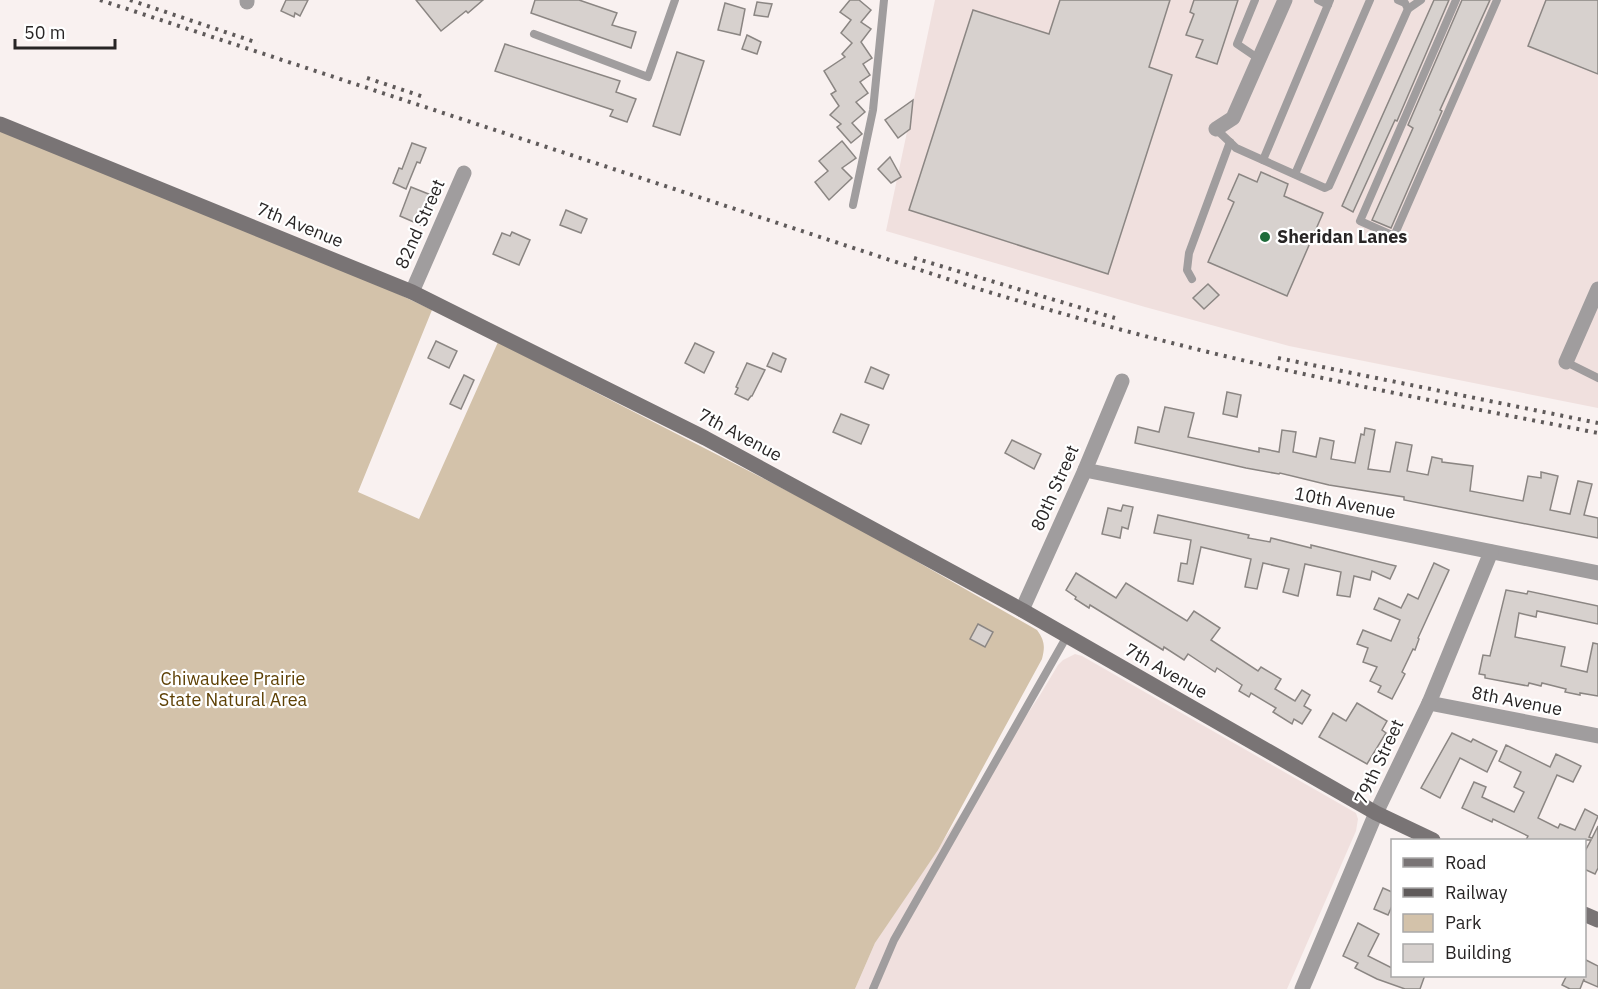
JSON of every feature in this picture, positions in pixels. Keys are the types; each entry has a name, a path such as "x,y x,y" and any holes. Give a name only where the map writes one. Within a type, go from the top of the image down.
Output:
{"street":[{"path":"1215,129 1233,118 1285,0"},
{"name":"7th Avenue","path":"0,124 412,292 727,449 1022,610 1376,813 1430,839"},
{"name":"82nd Street","path":"412,292 465,172"},
{"path":"1566,362 1598,290"},
{"name":"80th Street","path":"1022,610 1122,381"},
{"name":"10th Avenue","path":"1085,470 1598,573"},
{"name":"79th Street","path":"1305,988 1376,813 1429,703 1491,552"},
{"name":"8th Avenue","path":"1429,703 1598,736"}],"lane":[{"path":"534,34 648,77 675,0"},
{"path":"853,205 873,110 884,0"},
{"path":"1255,0 1237,44 1259,59"},
{"path":"1263,160 1329,2 1318,0"},
{"path":"1295,174 1370,0"},
{"path":"1398,0 1405,3 1408,9"},
{"path":"1215,129 1236,148 1325,188 1329,186 1408,9 1421,0"},
{"path":"1456,0 1360,221 1394,236 1497,0"},
{"path":"1192,279 1187,270 1189,253 1230,142"},
{"path":"1566,362 1598,378"},
{"path":"873,989 894,940 1067,636"}],"shaded area":[{"path":"935,0 1598,0 1598,408 1289,346 1145,307 886,231"},
{"path":"1075,654 1356,813 1358,819 1356,831 1287,989 855,989 875,943 1058,665"}],"green space":[{"name":"Chiwaukee Prairie State Natural Area","path":"0,129 369,280 432,310 358,492 419,519 498,342 846,521 1037,630 1044,644 1042,659 938,850 875,943 855,989 0,989"}],"building":[{"path":"286,0 308,0 300,16 295,13 294,17 281,11"},
{"path":"416,0 483,0 441,31"},
{"path":"535,0 579,0 617,13 612,25 636,32 631,48 531,13"},
{"path":"850,0 859,0 871,10 861,22 871,29 861,42 872,58 863,64 870,75 860,82 868,93 856,102 865,112 852,123 862,134 851,143 837,127 841,124 830,115 839,106 831,94 836,91 824,71 845,57 842,54 852,43 841,33 851,20 840,12"},
{"path":"1060,0 1170,0 1149,67 1172,75 1108,274 909,210 973,10 1049,34"},
{"path":"1194,0 1238,0 1217,64 1196,57 1203,40 1186,35 1194,14 1190,12"},
{"path":"1434,0 1449,0 1397,121 1395,120 1353,212 1342,206"},
{"path":"1462,0 1490,0 1440,110 1442,111 1391,228 1372,220 1413,128 1408,125"},
{"path":"1546,0 1598,0 1598,74 1528,46"},
{"path":"757,2 772,4 768,17 754,15"},
{"path":"725,3 745,9 740,35 718,30"},
{"path":"747,35 761,42 757,54 742,49"},
{"path":"505,44 620,81 616,92 636,99 627,122 610,116 613,110 495,71"},
{"path":"677,52 704,61 680,135 653,126"},
{"path":"913,100 910,129 898,138 885,120"},
{"path":"842,141 856,158 842,168 852,178 829,200 815,182 828,171 819,161"},
{"path":"412,143 426,148 420,163 417,162 406,189 393,183 399,168 402,169"},
{"path":"890,157 901,177 891,183 878,169"},
{"name":"Sheridan Lanes","path":"1261,172 1288,184 1284,196 1323,213 1287,296 1208,262 1234,202 1228,199 1239,174 1257,182"},
{"path":"411,187 436,197 423,226 400,216"},
{"path":"566,210 587,219 581,233 560,225"},
{"path":"512,232 530,240 519,265 493,254 502,233 510,236"},
{"path":"1208,284 1219,295 1204,309 1193,298"},
{"path":"436,341 457,351 449,368 428,358"},
{"path":"695,343 714,352 704,373 685,363"},
{"path":"773,353 786,359 781,372 767,366"},
{"path":"747,363 765,370 748,400 735,394"},
{"path":"871,367 889,375 883,389 865,382"},
{"path":"464,375 474,380 461,409 450,404"},
{"path":"1227,392 1241,395 1237,417 1223,414"},
{"path":"1165,407 1194,413 1188,437 1259,452 1259,448 1279,452 1282,430 1296,432 1293,452 1316,457 1320,438 1334,441 1331,459 1355,463 1361,434 1364,435 1365,428 1375,430 1368,469 1390,472 1396,442 1412,445 1407,471 1428,475 1432,457 1442,459 1442,462 1473,466 1470,491 1523,501 1528,476 1541,478 1541,472 1558,476 1550,510 1570,514 1578,481 1592,484 1584,515 1598,518 1598,538 1404,500 1404,497 1246,468 1135,443 1138,427 1159,432"},
{"path":"841,414 869,425 861,444 833,432"},
{"path":"1012,440 1041,454 1034,469 1005,453"},
{"path":"1123,505 1133,507 1128,529 1122,527 1120,538 1102,534 1108,508 1121,511"},
{"path":"1158,515 1249,535 1248,538 1270,542 1271,538 1311,548 1311,545 1396,566 1390,579 1372,571 1370,580 1354,576 1350,597 1337,595 1341,572 1305,564 1298,596 1283,592 1289,569 1263,563 1257,589 1245,587 1251,559 1201,547 1193,584 1178,581 1181,563 1187,564 1191,540 1154,533"},
{"path":"1434,563 1449,570 1392,699 1378,692 1381,686 1370,681 1377,667 1363,662 1368,648 1357,644 1363,630 1391,641 1400,620 1374,609 1379,598 1401,608 1408,594 1418,599"},
{"path":"1076,573 1116,598 1126,583 1187,621 1194,611 1220,628 1211,640 1258,671 1261,667 1281,679 1275,689 1295,701 1302,690 1310,695 1304,706 1311,710 1302,724 1294,719 1292,724 1273,712 1276,708 1251,693 1249,697 1239,691 1242,685 1217,668 1215,672 1188,654 1184,660 1164,647 1163,650 1090,605 1089,608 1066,590"},
{"path":"1506,590 1527,594 1528,591 1598,606 1598,624 1537,611 1536,617 1519,613 1515,637 1565,647 1561,666 1587,672 1593,643 1598,644 1598,696 1565,692 1566,689 1542,683 1541,686 1529,683 1528,686 1485,678 1485,675 1479,674 1483,655 1490,656"},
{"path":"978,624 993,632 985,647 970,639"},
{"path":"1357,703 1387,721 1382,730 1386,733 1367,764 1319,737 1333,713 1346,721"},
{"path":"1452,733 1471,742 1473,739 1497,751 1487,772 1460,758 1440,798 1421,788"},
{"path":"1506,745 1550,767 1556,754 1581,766 1573,782 1557,775 1538,818 1558,828 1560,824 1575,830 1585,809 1598,816 1589,837 1592,838 1598,826 1598,868 1595,874 1586,870 1586,849 1591,840 1526,839 1528,836 1493,819 1492,822 1462,808 1474,782 1486,787 1482,797 1514,812 1524,792 1514,787 1521,772 1499,761"},
{"path":"1383,888 1391,892 1391,908 1388,915 1374,909"},
{"path":"1358,923 1379,934 1368,956 1391,968 1391,977 1424,977 1420,989 1405,989 1355,968 1358,963 1343,956"},
{"path":"1586,960 1598,966 1598,987 1584,979 1580,989 1570,989 1562,985 1566,977 1586,977"}],"railway":[{"path":"100,0 972,287 1047,309 1172,343 1278,368 1598,433"},
{"path":"130,0 258,43"},
{"path":"367,78 424,97"},
{"path":"914,258 1115,318"},
{"path":"1278,358 1598,423"}],"place":[{"name":"Sheridan Lanes","path":"1265,237"}]}
